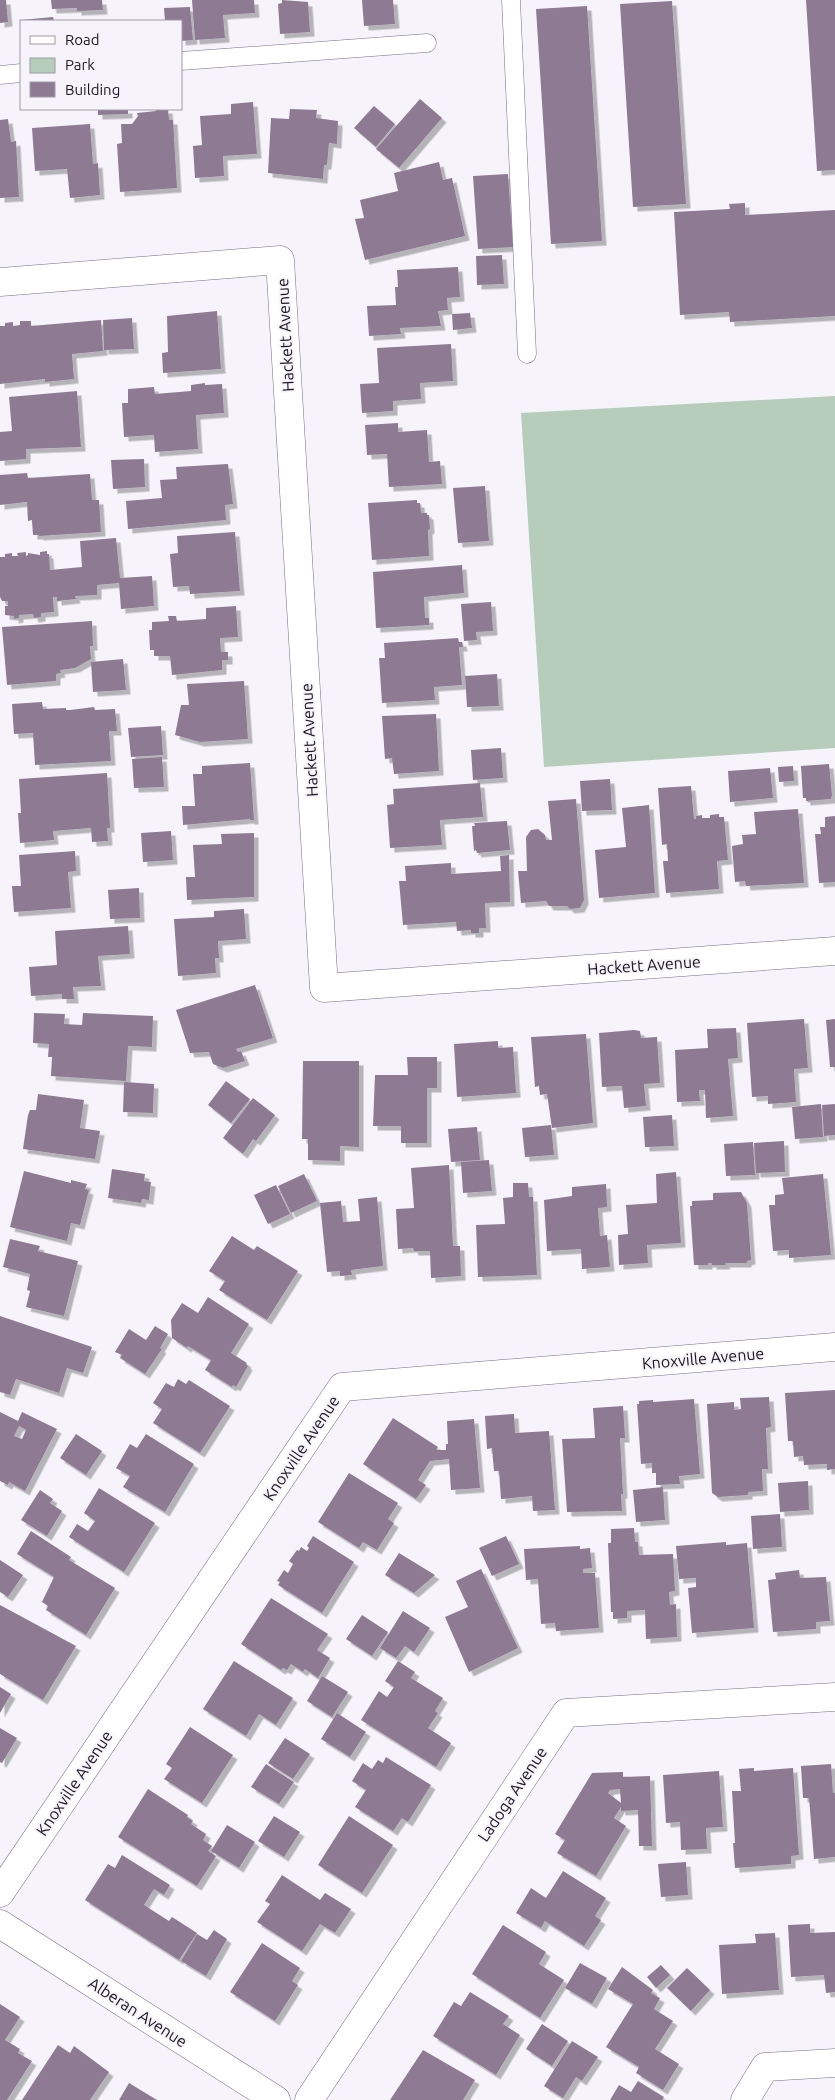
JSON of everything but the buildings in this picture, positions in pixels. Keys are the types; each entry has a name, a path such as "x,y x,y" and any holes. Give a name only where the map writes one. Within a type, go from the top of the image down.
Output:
{"street":[{"name":"Hackett Avenue","path":"0,282 280,260 324,988 835,951"},
{"name":"Knoxville Avenue","path":"0,1893 342,1387 835,1347"},
{"name":"Ladoga Avenue","path":"309,2100 566,1713 835,1697"},
{"name":"Alberan Avenue","path":"0,1924 276,2100"},
{"path":"745,2100 764,2067 835,2063"}],"lane":[{"path":"511,0 527,354"},
{"path":"182,61 427,43"},
{"path":"0,75 20,73"}],"green space":[{"path":"835,396 835,748 544,767 521,413"}]}
